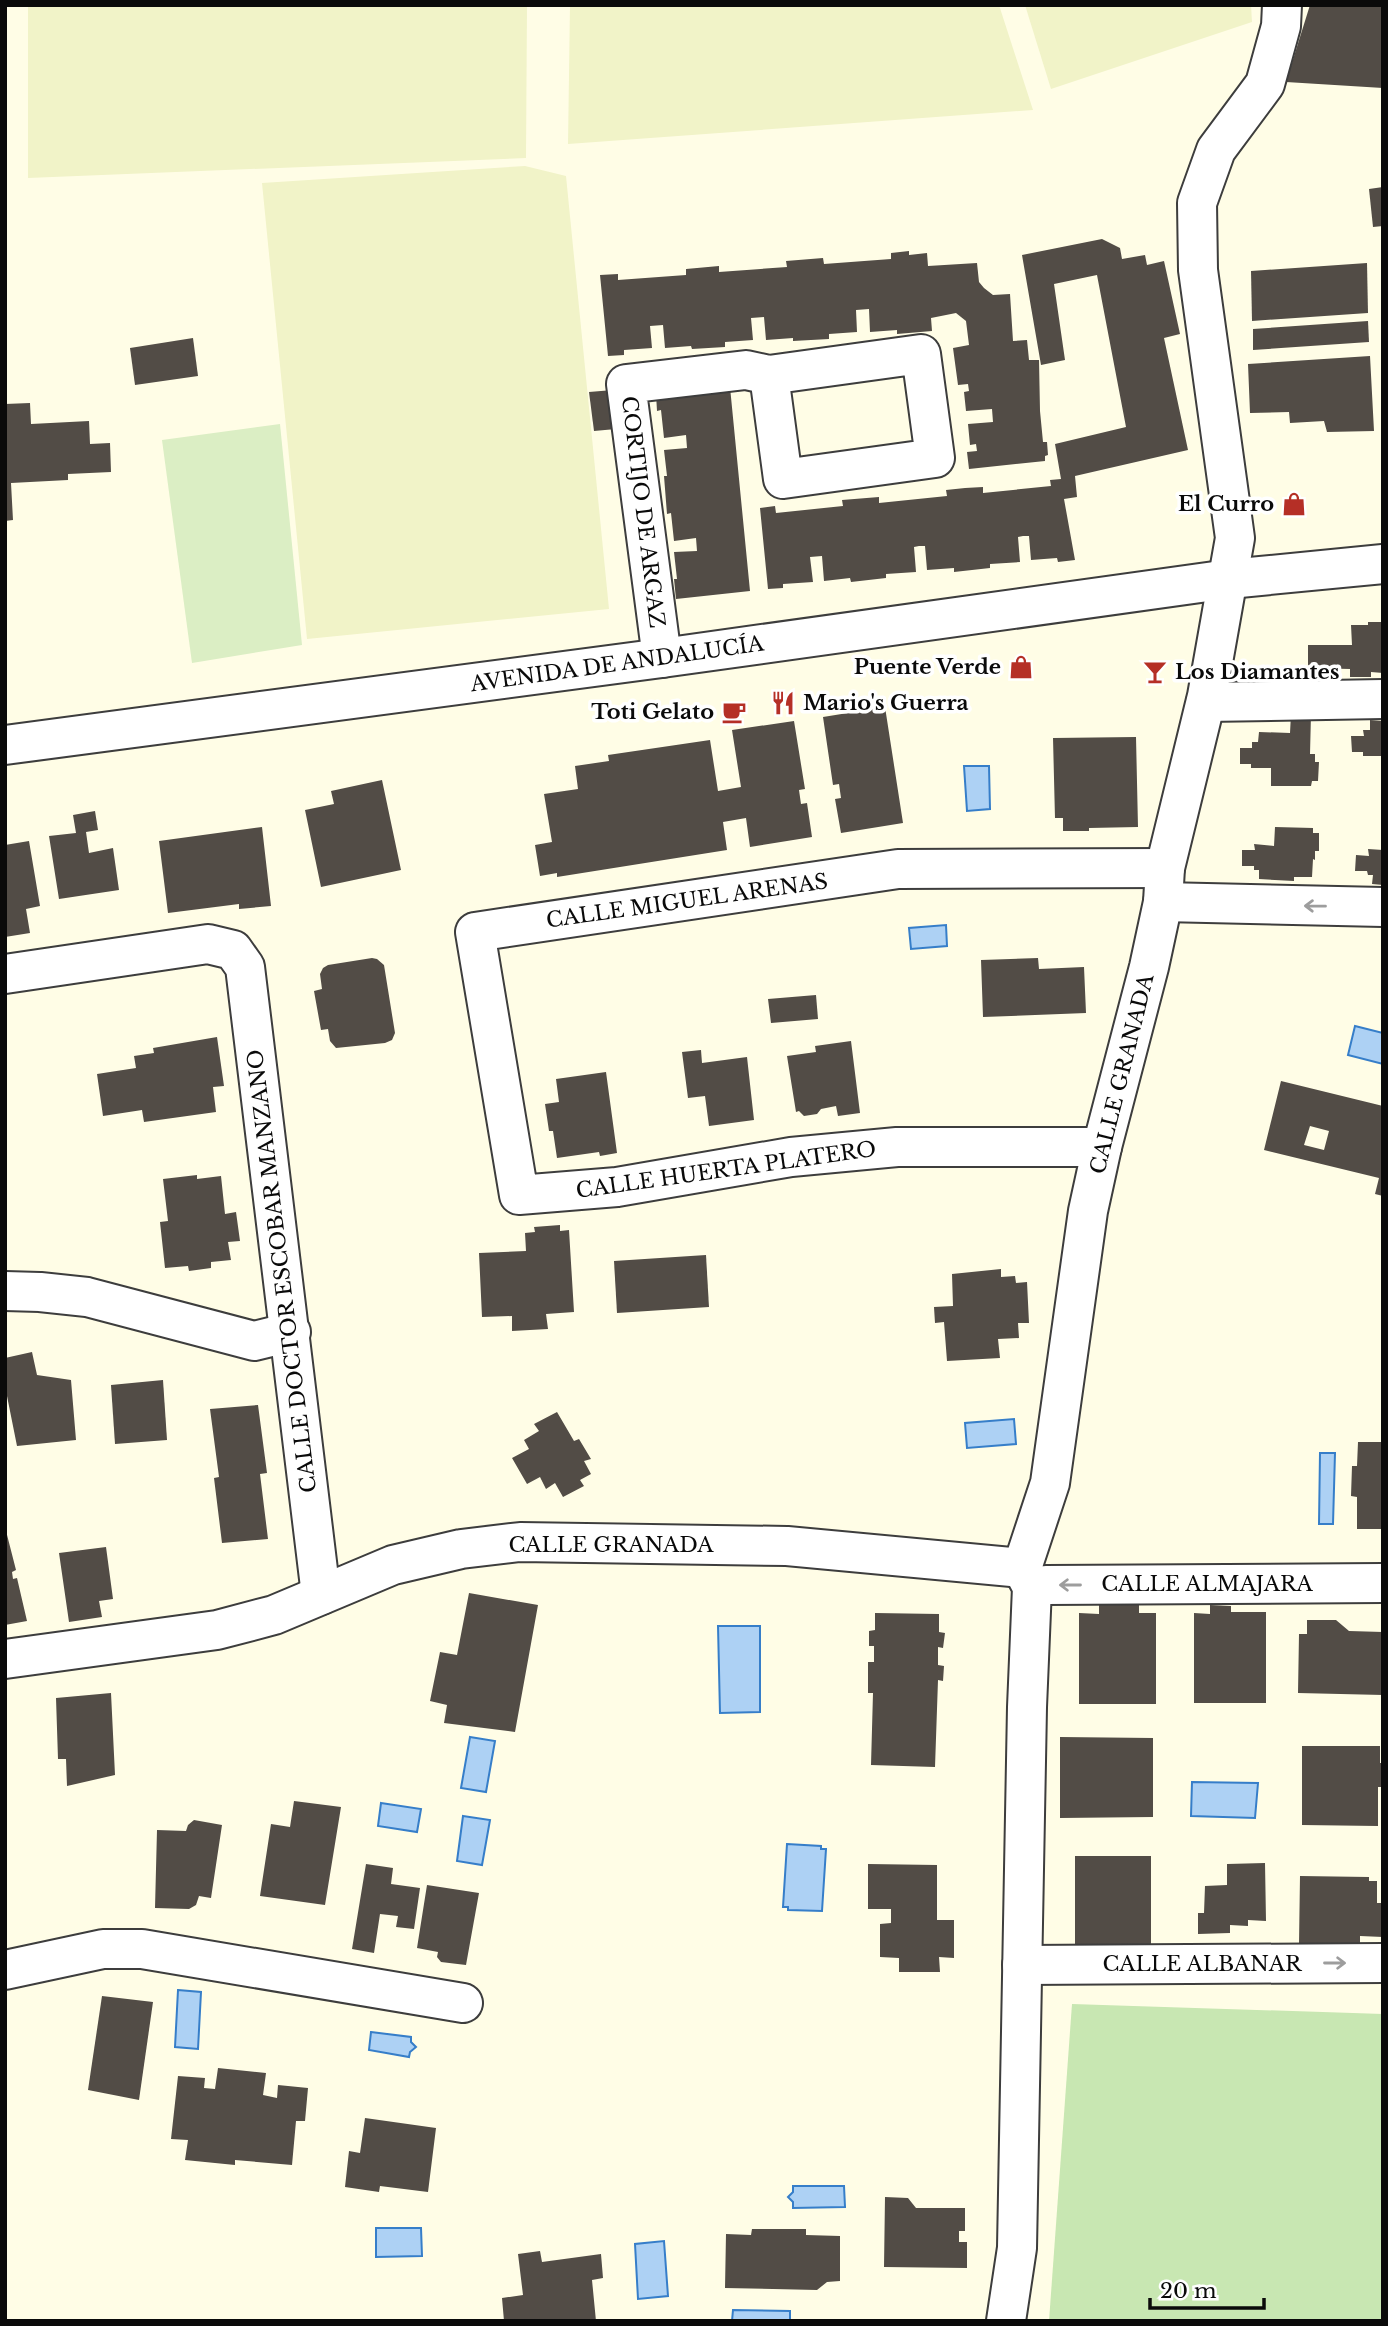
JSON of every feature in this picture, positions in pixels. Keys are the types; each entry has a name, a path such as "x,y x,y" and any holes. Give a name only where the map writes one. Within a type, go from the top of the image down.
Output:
{"street":[{"name":"CALLE GRANADA","path":"1006,2321 1017,2248 1027,1578 1050,1483 1088,1211 1149,967 1164,885 1206,702 1235,538 1198,270 1197,202 1216,150 1265,84 1281,26 1282,5"},
{"name":"CORTIJO DE ARGAZ","path":"662,659 626,384 746,370 769,375 921,354 935,458 783,479 769,375"},
{"name":"AVENIDA DE ANDALUCÍA","path":"5,745 662,659 1229,579 1383,564"},
{"path":"1206,702 1383,699"},
{"name":"CALLE MIGUEL ARENAS","path":"519,1195 475,932 898,869 1164,885"},
{"path":"1164,885 1383,907"},
{"name":"CALLE DOCTOR ESCOBAR MANZANO","path":"5,974 208,944 233,950 245,967 321,1595"},
{"name":"CALLE HUERTA PLATERO","path":"519,1195 617,1187 791,1157 897,1147 1102,1147"},
{"path":"5,1291 88,1297 254,1341 291,1332"},
{"name":"CALLE GRANADA","path":"5,1660 217,1630 274,1615 393,1565 461,1549 520,1542 787,1546 1027,1578"},
{"name":"CALLE ALMAJARA","path":"1027,1578 1059,1585 1383,1583"},
{"path":"5,1970 103,1949 142,1949 463,2003"},
{"name":"CALLE ALBANAR","path":"1022,1965 1383,1963"}],"green space":[{"path":"28,5 527,5 526,158 28,178"},
{"path":"570,5 999,5 1033,110 568,144"},
{"path":"1025,5 1251,5 1252,22 1051,89"},
{"path":"525,166 566,176 609,609 307,639 262,183"},
{"path":"280,424 302,645 192,663 162,440"},
{"path":"1072,2004 1383,2014 1383,2321 1049,2321"}],"water":[{"path":"964,766 989,766 990,809 967,811"},
{"path":"946,925 947,946 911,949 909,928"},
{"path":"1355,1026 1383,1033 1383,1064 1348,1055"},
{"path":"1014,1419 1016,1444 967,1448 965,1423"},
{"path":"1320,1453 1335,1453 1333,1524 1319,1524"},
{"path":"718,1626 760,1626 760,1712 720,1713"},
{"path":"470,1737 495,1741 486,1792 461,1788"},
{"path":"1192,1782 1258,1783 1255,1818 1191,1816"},
{"path":"381,1803 421,1809 417,1832 378,1826"},
{"path":"463,1816 490,1820 482,1865 457,1861"},
{"path":"787,1844 821,1846 821,1849 826,1849 822,1911 788,1910 788,1907 783,1907"},
{"path":"178,1990 201,1992 198,2049 175,2047"},
{"path":"371,2032 411,2037 411,2042 416,2047 409,2057 369,2050"},
{"path":"793,2186 844,2186 845,2207 793,2208 793,2202 788,2197 793,2192"},
{"path":"376,2228 421,2228 422,2256 376,2257"},
{"path":"664,2241 668,2296 638,2299 635,2244"},
{"path":"733,2310 790,2311 790,2321 732,2321"}],"building":[{"path":"1310,5 1383,5 1383,88 1286,82"},
{"path":"1383,187 1383,226 1373,227 1369,189"},
{"path":"1102,239 1120,248 1122,259 1145,255 1147,265 1164,261 1180,334 1164,338 1188,450 1075,476 1077,497 1064,499 1075,560 1031,560 1029,536 1023,536 1018,537 1020,562 990,564 990,568 954,572 954,568 927,570 925,546 919,546 914,547 916,572 886,574 886,578 851,582 850,578 824,581 822,556 810,557 813,582 783,584 783,588 768,589 760,508 775,506 776,513 843,506 842,500 879,497 879,503 947,496 946,490 965,488 983,487 983,493 1051,486 1050,480 1061,479 1055,444 1126,427 1097,275 1054,284 1065,360 1041,365 1022,255"},
{"path":"909,251 909,255 927,253 928,266 977,263 979,282 984,288 993,295 1010,294 1013,341 1027,340 1029,360 1039,360 1040,411 1043,442 1047,442 1048,455 1045,456 1045,461 969,469 967,452 977,451 976,444 970,445 968,424 993,422 992,409 966,411 964,392 969,391 968,384 958,385 953,348 969,345 966,321 956,313 931,318 932,331 897,334 897,330 870,332 869,309 856,310 857,332 829,334 829,339 793,341 793,338 766,340 764,317 751,318 753,340 725,342 725,347 692,349 691,346 665,348 663,325 650,326 652,348 624,350 624,355 608,356 600,275 618,274 618,280 686,275 686,269 719,266 719,272 787,267 786,261 823,258 824,264 891,259 891,253"},
{"path":"1367,263 1368,313 1252,321 1251,271"},
{"path":"1368,321 1369,342 1253,350 1253,329"},
{"path":"193,338 198,376 135,385 130,348"},
{"path":"1370,356 1374,431 1327,432 1324,421 1290,423 1289,412 1250,413 1248,364"},
{"path":"730,387 750,591 676,599 674,552 697,551 696,538 674,541 671,513 667,514 664,450 687,448 686,435 664,438 656,394"},
{"path":"613,390 616,429 594,431 589,392"},
{"path":"30,403 31,424 89,421 90,444 110,443 111,472 68,474 68,480 11,483 13,520 5,521 5,404"},
{"path":"1368,622 1383,622 1383,673 1371,672 1371,677 1350,677 1350,669 1308,668 1308,645 1352,645 1351,625 1368,625"},
{"path":"885,707 903,823 841,833 835,799 841,798 839,784 833,785 823,717"},
{"path":"1291,714 1311,714 1310,754 1315,754 1315,762 1319,762 1318,781 1312,781 1311,786 1271,786 1271,768 1251,768 1251,764 1240,764 1240,748 1252,748 1252,742 1258,742 1259,732 1290,733"},
{"path":"1370,720 1383,721 1383,756 1363,756 1363,752 1352,752 1351,736 1364,736 1363,730 1370,730"},
{"path":"794,721 805,789 799,790 801,804 807,803 812,837 750,847 746,818 723,822 727,850 557,877 557,873 540,876 535,845 552,842 544,794 578,789 575,766 609,761 608,755 710,740 718,791 741,787 732,730"},
{"path":"1136,737 1138,827 1063,831 1063,818 1055,818 1053,738"},
{"path":"382,780 401,870 321,887 305,810 334,804 331,791"},
{"path":"95,811 98,830 86,832 89,853 113,848 119,890 59,899 49,836 76,833 73,815"},
{"path":"262,827 271,906 239,909 239,904 168,913 159,841"},
{"path":"1275,827 1313,828 1313,833 1319,833 1319,851 1315,851 1312,877 1294,877 1294,881 1259,879 1259,870 1254,870 1254,866 1242,866 1242,850 1255,850 1254,844 1274,846"},
{"path":"29,841 40,906 26,909 30,933 5,937 5,845"},
{"path":"1368,849 1383,850 1383,885 1372,884 1373,875 1368,875 1367,871 1355,871 1356,855 1369,856"},
{"path":"372,958 384,965 395,1033 392,1040 385,1043 336,1048 330,1041 328,1029 321,1030 314,991 322,989 320,974 328,965"},
{"path":"1038,958 1039,969 1084,967 1086,1013 983,1017 981,960"},
{"path":"816,995 818,1019 771,1023 768,999"},
{"path":"217,1037 224,1086 213,1087 216,1112 144,1122 142,1110 103,1116 97,1074 136,1068 134,1056 154,1053 153,1048"},
{"path":"851,1041 860,1113 838,1116 836,1106 804,1116 799,1111 796,1112 787,1056 816,1052 815,1046"},
{"path":"701,1050 702,1063 747,1057 754,1120 709,1126 705,1096 688,1098 682,1052"},
{"path":"606,1072 617,1153 600,1156 599,1152 557,1158 545,1104 559,1102 556,1079"},
{"path":"1281,1081 1383,1106 1383,1196 1375,1194 1379,1178 1264,1150","holes":["1310,1126 1329,1131 1324,1150 1304,1145"]},
{"path":"197,1175 197,1179 221,1176 225,1214 236,1212 240,1241 228,1242 231,1260 211,1262 211,1268 189,1271 188,1266 165,1268 160,1222 168,1221 163,1179"},
{"path":"560,1225 560,1231 569,1230 574,1312 546,1314 548,1329 512,1331 512,1316 482,1317 479,1253 526,1251 525,1233 535,1232 534,1227"},
{"path":"706,1255 709,1307 617,1313 614,1261"},
{"path":"1001,1269 1001,1277 1015,1276 1016,1283 1027,1282 1029,1323 1018,1323 1019,1338 998,1339 1000,1358 947,1361 944,1322 935,1323 934,1307 953,1306 952,1274"},
{"path":"32,1352 37,1375 71,1380 76,1440 17,1446 5,1386 5,1358"},
{"path":"163,1380 167,1440 115,1444 111,1385"},
{"path":"258,1405 267,1473 260,1474 268,1539 222,1543 214,1478 219,1477 210,1409"},
{"path":"557,1412 574,1441 579,1439 591,1459 584,1461 591,1474 580,1480 584,1486 563,1497 555,1483 546,1489 540,1477 527,1484 512,1458 529,1449 524,1440 539,1431 534,1424"},
{"path":"1358,1442 1383,1442 1383,1529 1357,1529 1357,1497 1351,1496 1352,1466 1357,1466"},
{"path":"5,1527 16,1570 12,1572 13,1579 17,1578 27,1621 5,1625"},
{"path":"106,1547 113,1599 99,1601 102,1617 69,1622 59,1553"},
{"path":"469,1593 538,1605 515,1732 444,1723 447,1705 430,1701 440,1652 457,1655"},
{"path":"1099,1605 1139,1605 1139,1613 1156,1613 1156,1704 1079,1704 1079,1613 1099,1614"},
{"path":"1210,1605 1231,1606 1231,1612 1266,1612 1266,1703 1194,1703 1194,1613 1210,1614"},
{"path":"875,1613 939,1614 939,1632 945,1633 943,1648 938,1647 938,1665 944,1666 943,1681 938,1680 935,1767 871,1765 873,1693 868,1693 868,1662 874,1662 874,1646 869,1646 869,1631 875,1630"},
{"path":"1307,1620 1336,1620 1349,1631 1383,1632 1383,1695 1298,1693 1299,1634 1307,1634"},
{"path":"111,1693 115,1775 67,1786 66,1759 58,1759 56,1698"},
{"path":"1060,1737 1153,1738 1153,1817 1060,1818"},
{"path":"1302,1746 1380,1746 1383,1787 1378,1787 1378,1826 1302,1825"},
{"path":"294,1801 341,1807 325,1905 260,1896 271,1824 290,1827"},
{"path":"194,1820 222,1825 211,1898 199,1896 196,1905 189,1909 155,1908 157,1830 186,1831"},
{"path":"1075,1856 1151,1856 1151,1955 1075,1955"},
{"path":"1265,1863 1266,1921 1248,1920 1248,1926 1230,1925 1230,1933 1198,1934 1198,1913 1204,1913 1205,1886 1227,1885 1227,1864"},
{"path":"366,1864 393,1868 391,1884 420,1888 414,1929 396,1927 398,1916 380,1914 374,1953 352,1949"},
{"path":"868,1864 937,1865 937,1920 954,1920 954,1958 939,1957 940,1972 899,1972 899,1958 880,1957 880,1924 891,1923 891,1909 868,1909"},
{"path":"1300,1876 1369,1877 1369,1881 1377,1881 1377,1903 1383,1903 1383,1937 1360,1936 1360,1949 1299,1944"},
{"path":"427,1885 479,1893 466,1965 441,1962 437,1957 438,1952 417,1948"},
{"path":"102,1996 153,2002 139,2100 88,2090"},
{"path":"218,2068 266,2073 263,2095 277,2098 278,2085 308,2088 305,2121 296,2121 292,2165 235,2160 235,2165 185,2160 188,2140 171,2139 178,2076 205,2078 204,2088 215,2089"},
{"path":"365,2118 436,2128 428,2192 380,2186 379,2192 345,2187 349,2151 360,2153"},
{"path":"885,2197 908,2198 916,2208 965,2208 965,2231 959,2231 959,2242 967,2242 967,2268 884,2267"},
{"path":"752,2229 806,2229 806,2235 840,2236 840,2281 827,2282 817,2290 725,2288 726,2234 751,2235"},
{"path":"540,2251 542,2262 601,2254 603,2278 592,2280 596,2321 504,2321 502,2298 523,2295 518,2254"}],"place":[{"name":"El Curro","path":"1294,504"},
{"name":"Puente Verde","path":"1021,667"},
{"name":"Los Diamantes","path":"1155,672"},
{"name":"Mario's Guerra","path":"783,703"},
{"name":"Toti Gelato","path":"734,712"}]}
